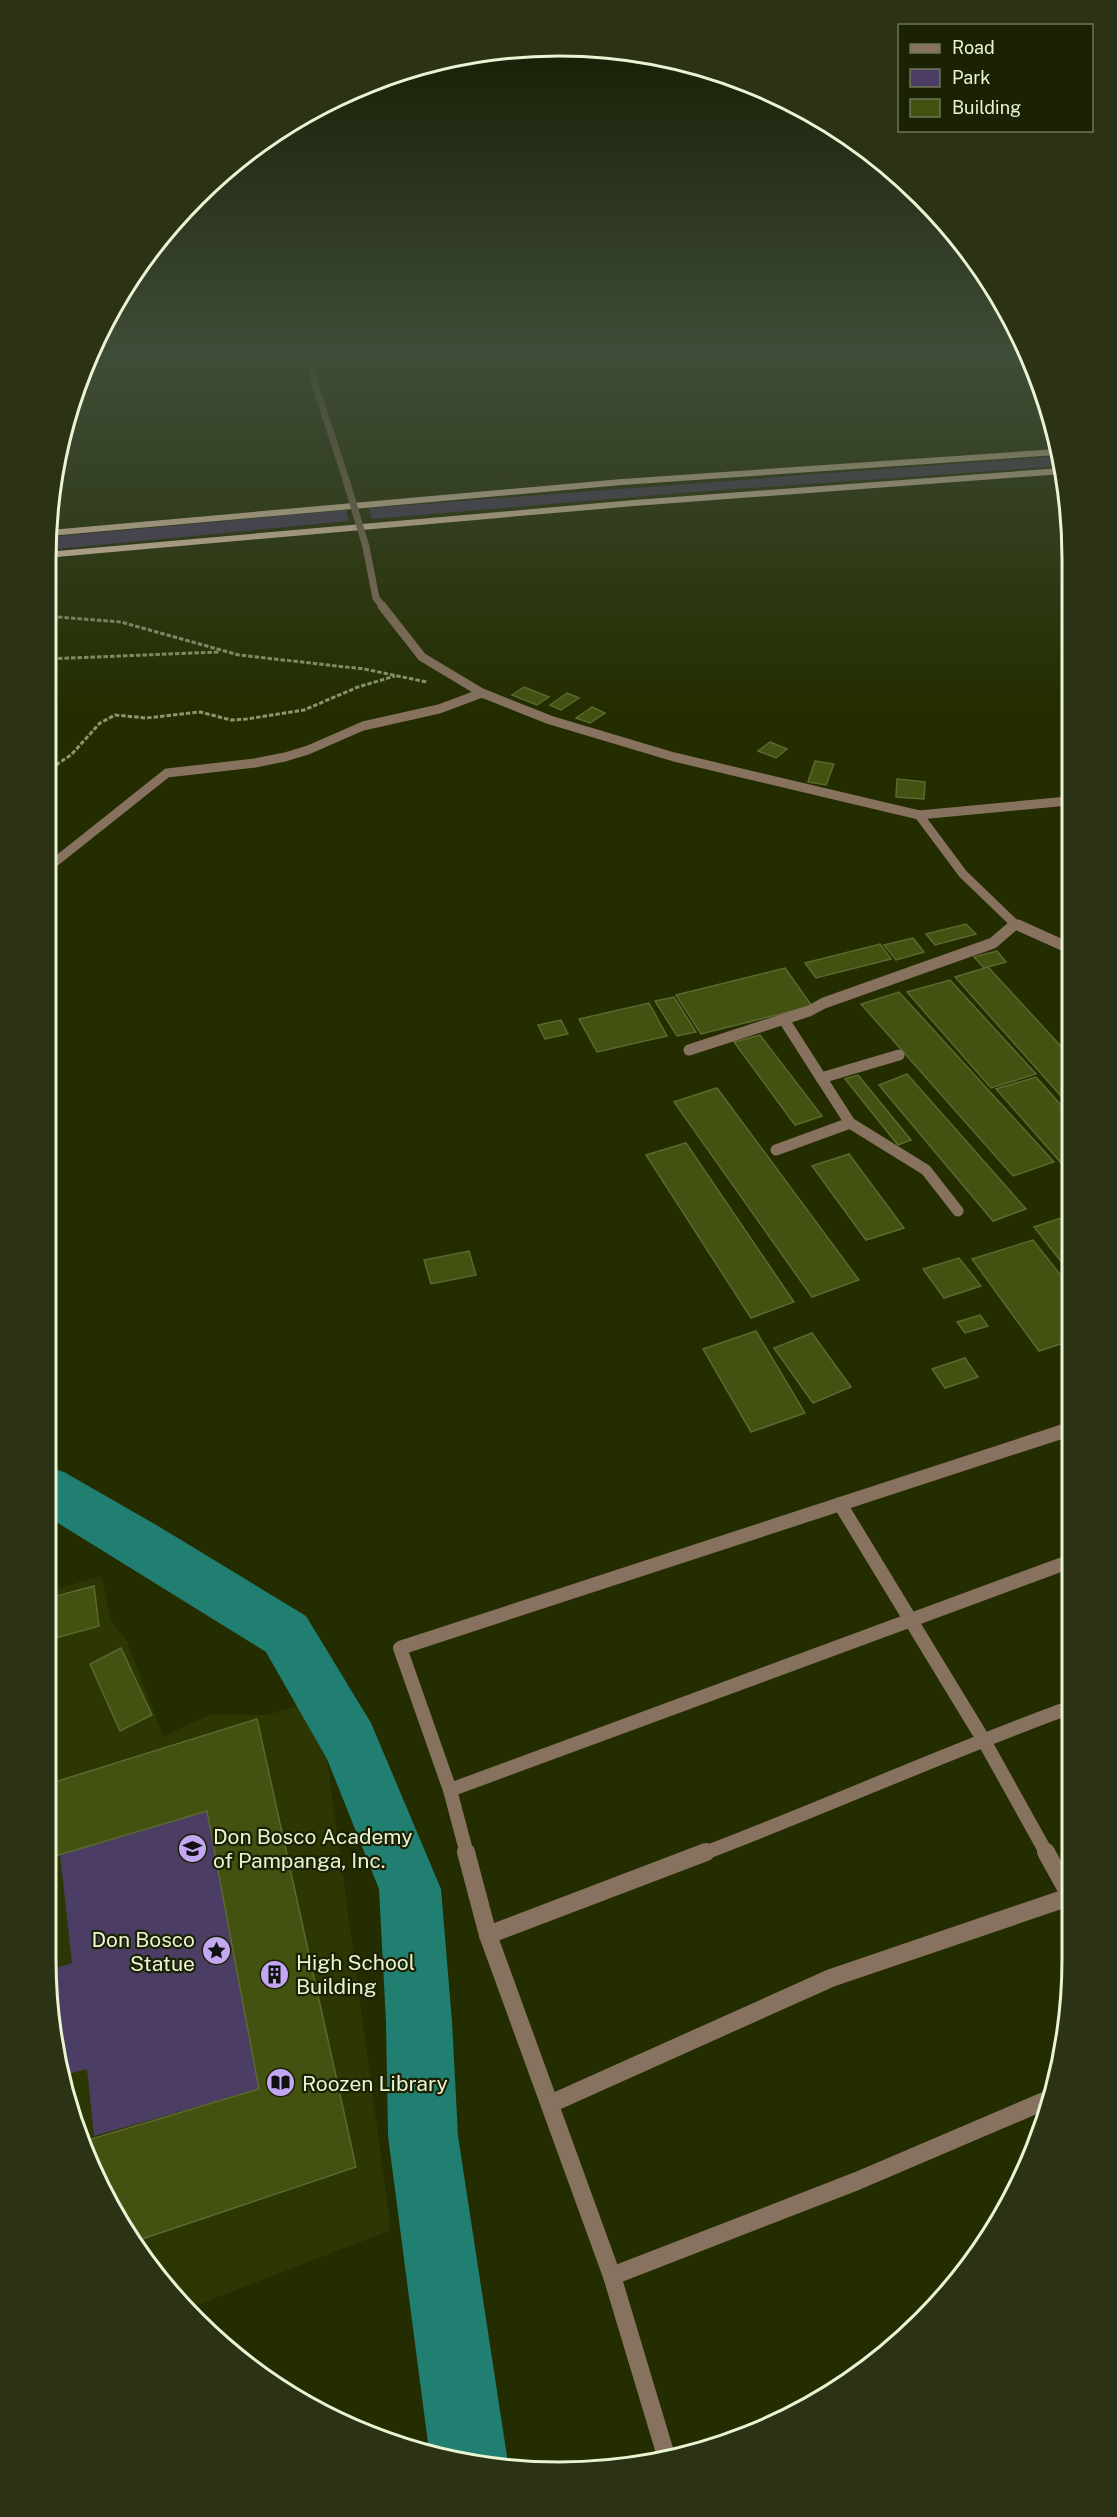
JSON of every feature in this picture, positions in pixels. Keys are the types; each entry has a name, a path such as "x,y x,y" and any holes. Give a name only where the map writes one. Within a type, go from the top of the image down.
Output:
{"highway":[{"path":"57,532 622,482 731,474"},
{"path":"56,554 634,503 1016,474"}],"street":[{"path":"344,474 366,547 376,598 422,657 482,693 550,720 674,757 920,815 1062,802"},
{"path":"56,861 167,773 248,764 300,753 361,727 406,715 453,707 482,693"},
{"path":"920,815 963,874 1015,924 1062,945"},
{"path":"689,1050 784,1020 993,943 1015,924"},
{"path":"784,1020 850,1123 926,1170 958,1211"},
{"path":"821,1078 899,1055"},
{"path":"776,1150 850,1123"},
{"path":"664,2450 612,2276 488,1935 450,1790 400,1648 1062,1432"},
{"path":"840,1504 912,1619 1062,1882"},
{"path":"450,1790 1062,1564"},
{"path":"488,1935 794,1819 983,1740 1062,1710"},
{"path":"550,2104 831,1978 1062,1901"},
{"path":"612,2276 857,2181 1040,2103"}],"path":[{"path":"56,617 121,622 226,652 364,669 432,682 464,682"},
{"path":"56,659 226,652"},
{"path":"56,765 71,755 100,723 115,715 146,718 200,712 231,720 247,719 304,710 358,687 398,676"}],"shaded area":[{"name":"Don Bosco Academy of Pampanga, Inc.","path":"102,1576 111,1621 127,1641 163,1736 209,1715 267,1715 319,1700 391,2230 195,2306 159,2265 140,2238 107,2181 82,2120 65,2057 57,1991 56,1958 56,1589"}],"green space":[{"path":"813,474 941,474 693,492 372,519 369,508"},
{"path":"346,510 349,521 56,549 57,536"},
{"path":"207,1811 259,2089 94,2136 87,2069 69,2074 60,2024 56,1968 72,1963 60,1854"}],"building":[{"path":"524,687 549,697 537,705 512,695"},
{"path":"567,693 579,698 561,710 550,705"},
{"path":"592,707 605,713 590,723 576,718"},
{"path":"770,742 787,749 776,758 758,751"},
{"path":"815,761 834,764 826,785 808,782"},
{"path":"897,779 925,782 924,799 896,797"},
{"path":"966,924 976,934 935,945 926,934"},
{"path":"913,938 924,952 896,960 884,945"},
{"path":"880,944 891,959 816,978 805,963"},
{"path":"997,951 1006,962 984,968 974,957"},
{"path":"988,967 1062,1047 1062,1097 955,977"},
{"path":"785,968 812,1006 701,1034 676,995"},
{"path":"950,980 1036,1074 991,1088 907,992"},
{"path":"899,992 1054,1162 1013,1176 861,1004"},
{"path":"674,997 696,1032 677,1036 655,1001"},
{"path":"649,1003 667,1036 597,1052 579,1019"},
{"path":"561,1020 568,1034 545,1039 538,1025"},
{"path":"760,1035 822,1116 795,1125 734,1042"},
{"path":"907,1074 1026,1209 993,1221 879,1085"},
{"path":"858,1075 911,1140 898,1145 845,1079"},
{"path":"1036,1077 1062,1106 1062,1164 996,1089"},
{"path":"717,1088 859,1280 812,1297 674,1102"},
{"path":"686,1143 794,1302 751,1318 646,1155"},
{"path":"849,1154 904,1228 866,1240 812,1166"},
{"path":"1062,1218 1062,1263 1034,1227"},
{"path":"1033,1240 1062,1277 1062,1344 1039,1351 972,1259"},
{"path":"469,1251 476,1275 431,1284 424,1260"},
{"path":"959,1258 981,1286 944,1298 923,1269"},
{"path":"980,1315 988,1326 965,1333 957,1322"},
{"path":"756,1331 805,1413 751,1432 703,1349"},
{"path":"812,1333 851,1387 813,1403 774,1348"},
{"path":"965,1358 978,1377 945,1388 932,1369"},
{"path":"94,1586 99,1626 56,1638 56,1596"},
{"path":"121,1648 152,1715 120,1731 90,1664"},
{"name":"High School Building","path":"257,1719 356,2167 141,2239 107,2181 90,2140 259,2089 207,1811 56,1856 56,1782"}],"waterway":[{"path":"56,1494 286,1634 350,1743 410,1889 419,2022 423,2136 468,2453"}],"place":[{"name":"Don Bosco Academy of Pampanga, Inc.","path":"192,1848"},
{"name":"Don Bosco Statue","path":"216,1951"},
{"name":"High School Building","path":"275,1974"},
{"name":"Roozen Library","path":"281,2083"}]}
